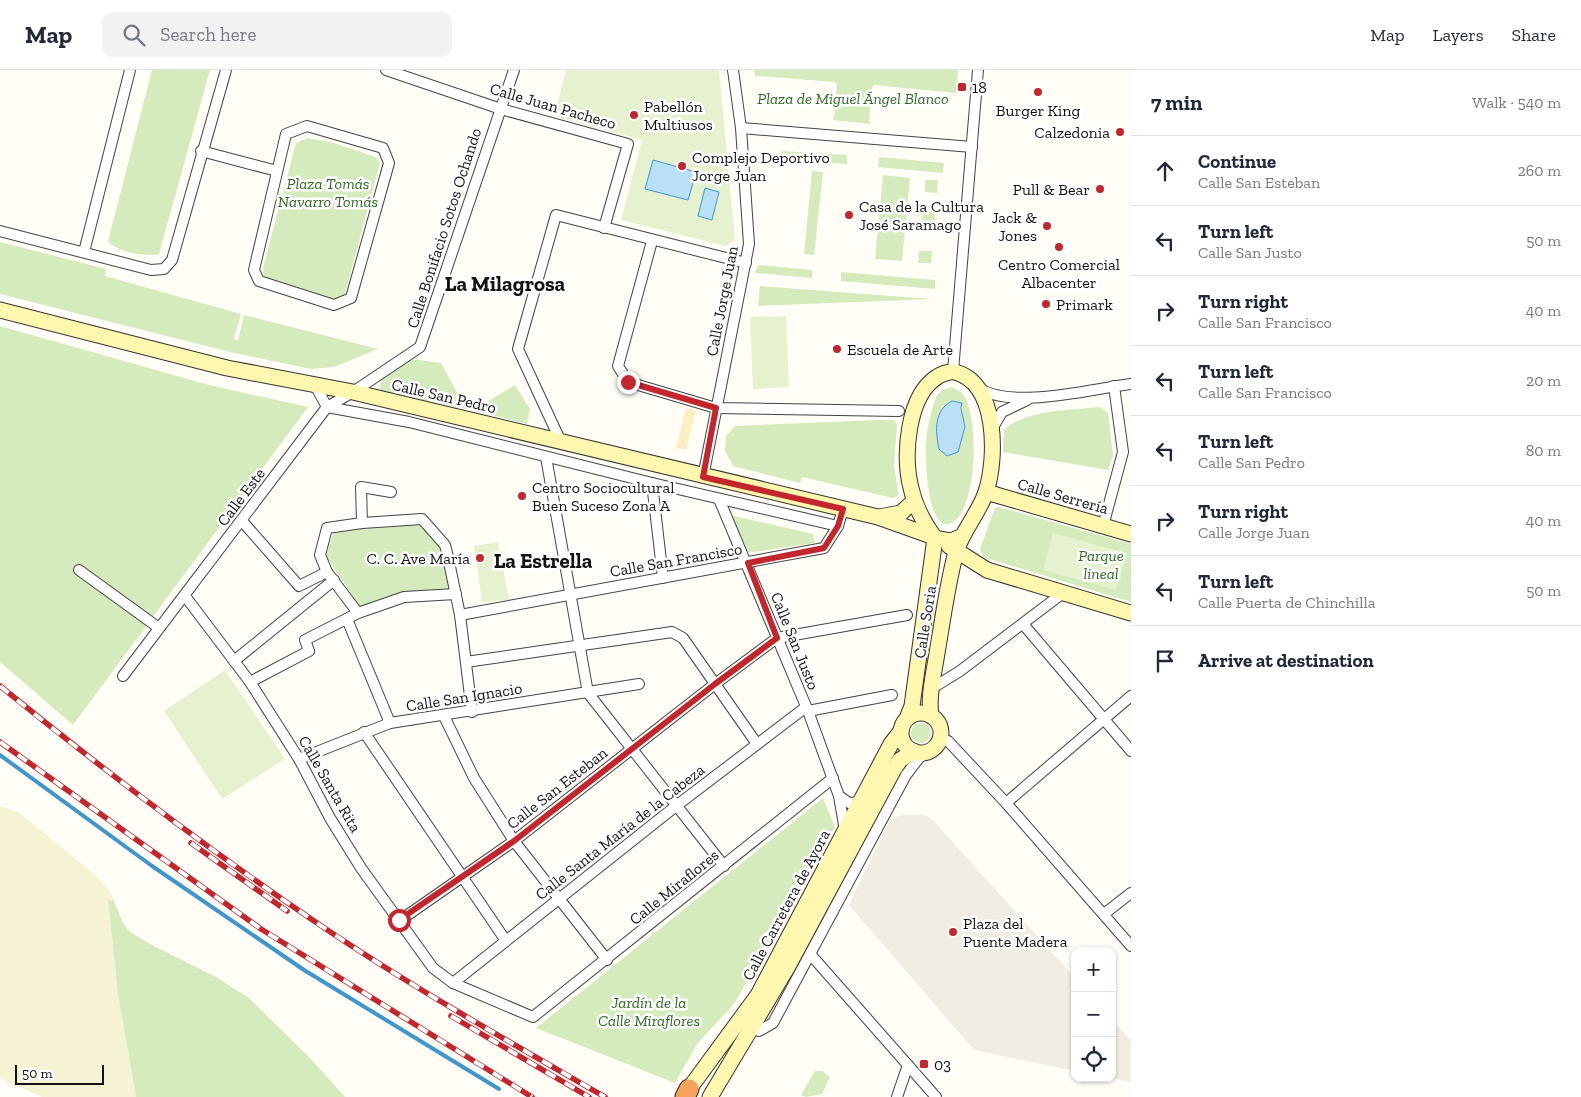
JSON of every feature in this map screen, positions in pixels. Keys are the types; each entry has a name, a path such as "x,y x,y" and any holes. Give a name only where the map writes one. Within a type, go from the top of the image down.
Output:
{"main road":[{"name":"Calle San Pedro","path":"0,310 188,359 354,392 703,477 879,517 936,538"},
{"path":"975,386 970,379 953,371 940,375 921,390 917,402 905,416 910,486 922,520 936,538 988,570 1131,612"},
{"name":"Calle Soria","path":"931,716 932,690 947,591 956,551 986,492 991,470 992,429 983,395 975,386"},
{"name":"Calle Serrería","path":"986,492 1131,534"},
{"name":"Calle San Pedro","path":"879,517 901,513 914,501"},
{"path":"936,538 951,541 963,536"},
{"name":"Calle Soria","path":"908,716 912,706 936,538"},
{"path":"913,713 925,713 931,716 940,726 941,738 935,749 921,752 906,746 901,731 908,716 913,713"},
{"name":"Calle Carretera de Ayora","path":"687,1093 758,995 891,744 901,731"},
{"name":"Calle Carretera de Ayora","path":"710,1097 752,1030 894,769 900,760 921,752"}],"street":[{"path":"84,252 130,70"},
{"path":"0,231 151,270 164,269 172,260 226,70"},
{"name":"Calle Juan Pacheco","path":"386,70 501,109 628,144 604,228"},
{"name":"Calle Bonifacio Sotos Ochando","path":"354,392 420,347 514,70"},
{"name":"Calle Jorge Juan","path":"703,477 749,244 741,128 733,70"},
{"path":"953,371 978,70"},
{"path":"307,126 383,148 389,163 351,298 334,305 259,281 254,270 277,171 286,134 307,126"},
{"path":"741,128 972,147"},
{"path":"202,151 277,171"},
{"path":"561,442 518,348 556,215 652,241 746,263"},
{"path":"652,241 618,366 628,382 716,408 905,416"},
{"path":"975,386 986,393 998,396 1030,398 1131,384"},
{"path":"315,385 327,407"},
{"path":"1103,526 1123,452 1114,386"},
{"name":"Calle Este","path":"123,676 327,407 354,392"},
{"path":"992,429 1002,412 1030,398"},
{"name":"Calle San Pedro","path":"327,407 410,422 652,484 838,526"},
{"path":"546,457 588,693 630,750 724,866"},
{"path":"652,484 663,578"},
{"path":"362,523 361,487 391,492"},
{"name":"Calle San Justo","path":"719,499 748,563 807,709 838,796 845,833"},
{"name":"Calle San Francisco","path":"460,615 824,548 838,526 843,509"},
{"path":"358,613 330,576 320,554 327,528 362,523 422,519 444,545 460,615 472,712"},
{"path":"242,521 299,586 330,576"},
{"path":"79,570 159,628"},
{"path":"234,661 330,576"},
{"path":"932,690 1024,624 1063,593"},
{"path":"250,682 309,651 304,640 358,613 404,597 456,594"},
{"name":"Calle Santa Rita","path":"185,596 250,682 300,759 330,818 361,868 433,968 453,983 533,1017"},
{"path":"777,638 907,615"},
{"path":"347,619 390,723"},
{"path":"1024,624 1131,751"},
{"path":"466,662 672,632 683,638 757,744"},
{"name":"Calle San Esteban","path":"399,920 514,841 777,638"},
{"name":"Calle San Ignacio","path":"300,759 390,723 472,712 639,684"},
{"path":"807,709 892,695"},
{"path":"1006,803 1131,696"},
{"name":"Calle Santa María de la Cabeza","path":"453,983 676,806 757,744 807,709"},
{"path":"444,716 474,778 514,841 607,960"},
{"path":"364,732 506,941"},
{"path":"941,738 948,741 1006,803 1131,946"},
{"path":"752,1030 759,1031 773,1023 906,775 919,758 921,752"},
{"name":"Calle Miraflores","path":"533,1017 607,960 832,778"},
{"path":"838,796 852,804 861,802"},
{"path":"1104,914 1131,893"},
{"path":"810,955 936,1097"},
{"path":"900,1096 908,1065"}],"shaded area":[{"path":"0,806 20,813 95,875 110,892 114,901 108,901 118,994 136,1097 42,1097 0,1078"},
{"name":"Plaza del Puente Madera","path":"902,815 923,815 931,818 1071,974 1071,1070 974,1050 849,905 889,821"},
{"path":"1116,1024 1131,1041 1131,1082 1116,1079"}],"green space":[{"path":"152,70 210,70 159,254 147,255 124,251 108,241"},
{"name":"Complejo Deportivo Jorge Juan","path":"566,70 719,70 735,240 726,246 621,220 642,140 554,116"},
{"name":"Plaza de Miguel Ángel Blanco","path":"754,70 958,70 956,93 874,85 872,87 869,121 871,124 832,120 834,118 837,84 835,82 758,76 756,78"},
{"name":"Plaza Tomás Navarro Tomás","path":"308,138 334,143 376,157 380,163 345,294 332,299 264,278 263,268 296,143"},
{"path":"782,151 847,155 847,164 781,160"},
{"path":"879,157 944,163 943,173 878,167"},
{"path":"812,171 823,172 814,255 804,254"},
{"path":"883,175 910,178 902,261 875,259"},
{"path":"925,180 938,180 937,193 925,192"},
{"path":"923,208 935,209 935,221 922,221"},
{"path":"0,242 106,269 105,276 241,314 234,339 238,340 244,315 378,349 334,367 311,369 230,352 0,294"},
{"path":"919,251 932,251 931,263 918,263"},
{"path":"758,265 812,270 812,278 755,273"},
{"path":"841,272 935,280 935,289 841,281"},
{"path":"760,286 932,299 758,306"},
{"path":"786,316 789,387 753,389 750,317"},
{"path":"0,326 209,385 308,407 73,725 0,662"},
{"path":"411,359 441,363 466,409 380,392 381,380"},
{"path":"515,385 530,409 527,424 473,410"},
{"path":"952,387 962,393 968,404 974,440 971,482 967,500 960,515 951,523 943,524 932,506 927,477 926,450 927,431 931,413 937,395 942,390","holes":["952,401 961,402 965,427 958,452 939,449 936,433"]},
{"path":"1100,407 1108,413 1113,455 1108,470 1003,452 1004,430 1012,423 1023,418 1049,412"},
{"path":"894,420 897,425 894,465 898,496 893,498 802,477 800,483 733,466 725,451 726,436 735,426"},
{"name":"Parque lineal","path":"999,507 1131,544 1131,602 983,557 980,549 995,508"},
{"path":"730,515 813,534 815,543 747,553"},
{"path":"424,522 444,550 454,593 404,592 362,610 326,556 334,530"},
{"path":"1053,533 1127,553 1116,590 1043,570"},
{"path":"498,542 509,600 482,602 474,546"},
{"path":"936,600 939,600 924,687 922,687"},
{"path":"225,670 285,759 222,799 164,711"},
{"path":"921,723 928,726 931,733 928,740 921,743 914,740 911,733 914,726"},
{"name":"Jardín de la Calle Miraflores","path":"823,798 835,827 734,1004 697,1044 675,1083 536,1028"},
{"path":"108,900 114,901 123,923 130,932 216,977 249,998 310,1058 345,1097 136,1097 118,994"},
{"path":"815,1071 822,1071 830,1077 822,1094 806,1097 801,1095"}],"sand":[{"path":"686,408 696,410 686,450 676,448"}],"water":[{"path":"653,160 696,172 688,200 645,189"},
{"path":"705,188 719,192 712,220 698,216"},
{"path":"952,401 962,403 961,408 965,427 958,452 947,456 939,449 937,422 942,410"}],"waterway":[{"path":"0,755 152,866 304,970 499,1089"}],"railway":[{"path":"0,686 156,808 317,923 423,991 605,1097"},
{"path":"0,742 261,929 532,1097"},
{"path":"191,843 287,911"},
{"path":"451,1016 589,1097"}],"place":[{"name":"18","path":"962,87"},
{"name":"Burger King","path":"1038,92"},
{"name":"Pabellón Multiusos","path":"634,115"},
{"name":"Calzedonia","path":"1120,132"},
{"name":"Complejo Deportivo Jorge Juan","path":"682,166"},
{"name":"Pull & Bear","path":"1100,189"},
{"name":"Casa de la Cultura José Saramago","path":"849,215"},
{"name":"Jack & Jones","path":"1047,226"},
{"name":"Centro Comercial Albacenter","path":"1059,247"},
{"name":"Primark","path":"1046,304"},
{"name":"Escuela de Arte","path":"837,349"},
{"name":"Centro Sociocultural Buen Suceso Zona A","path":"522,496"},
{"name":"C. C. Ave María","path":"480,558"},
{"name":"Plaza del Puente Madera","path":"953,932"},
{"name":"03","path":"924,1064"}],"district":[{"name":"La Milagrosa","path":"505,283"},
{"name":"La Estrella","path":"543,560"}],"route":[{"path":"399,920 514,841 777,638 748,563 824,548 838,526 843,509 703,477 716,408 628,382"}]}
